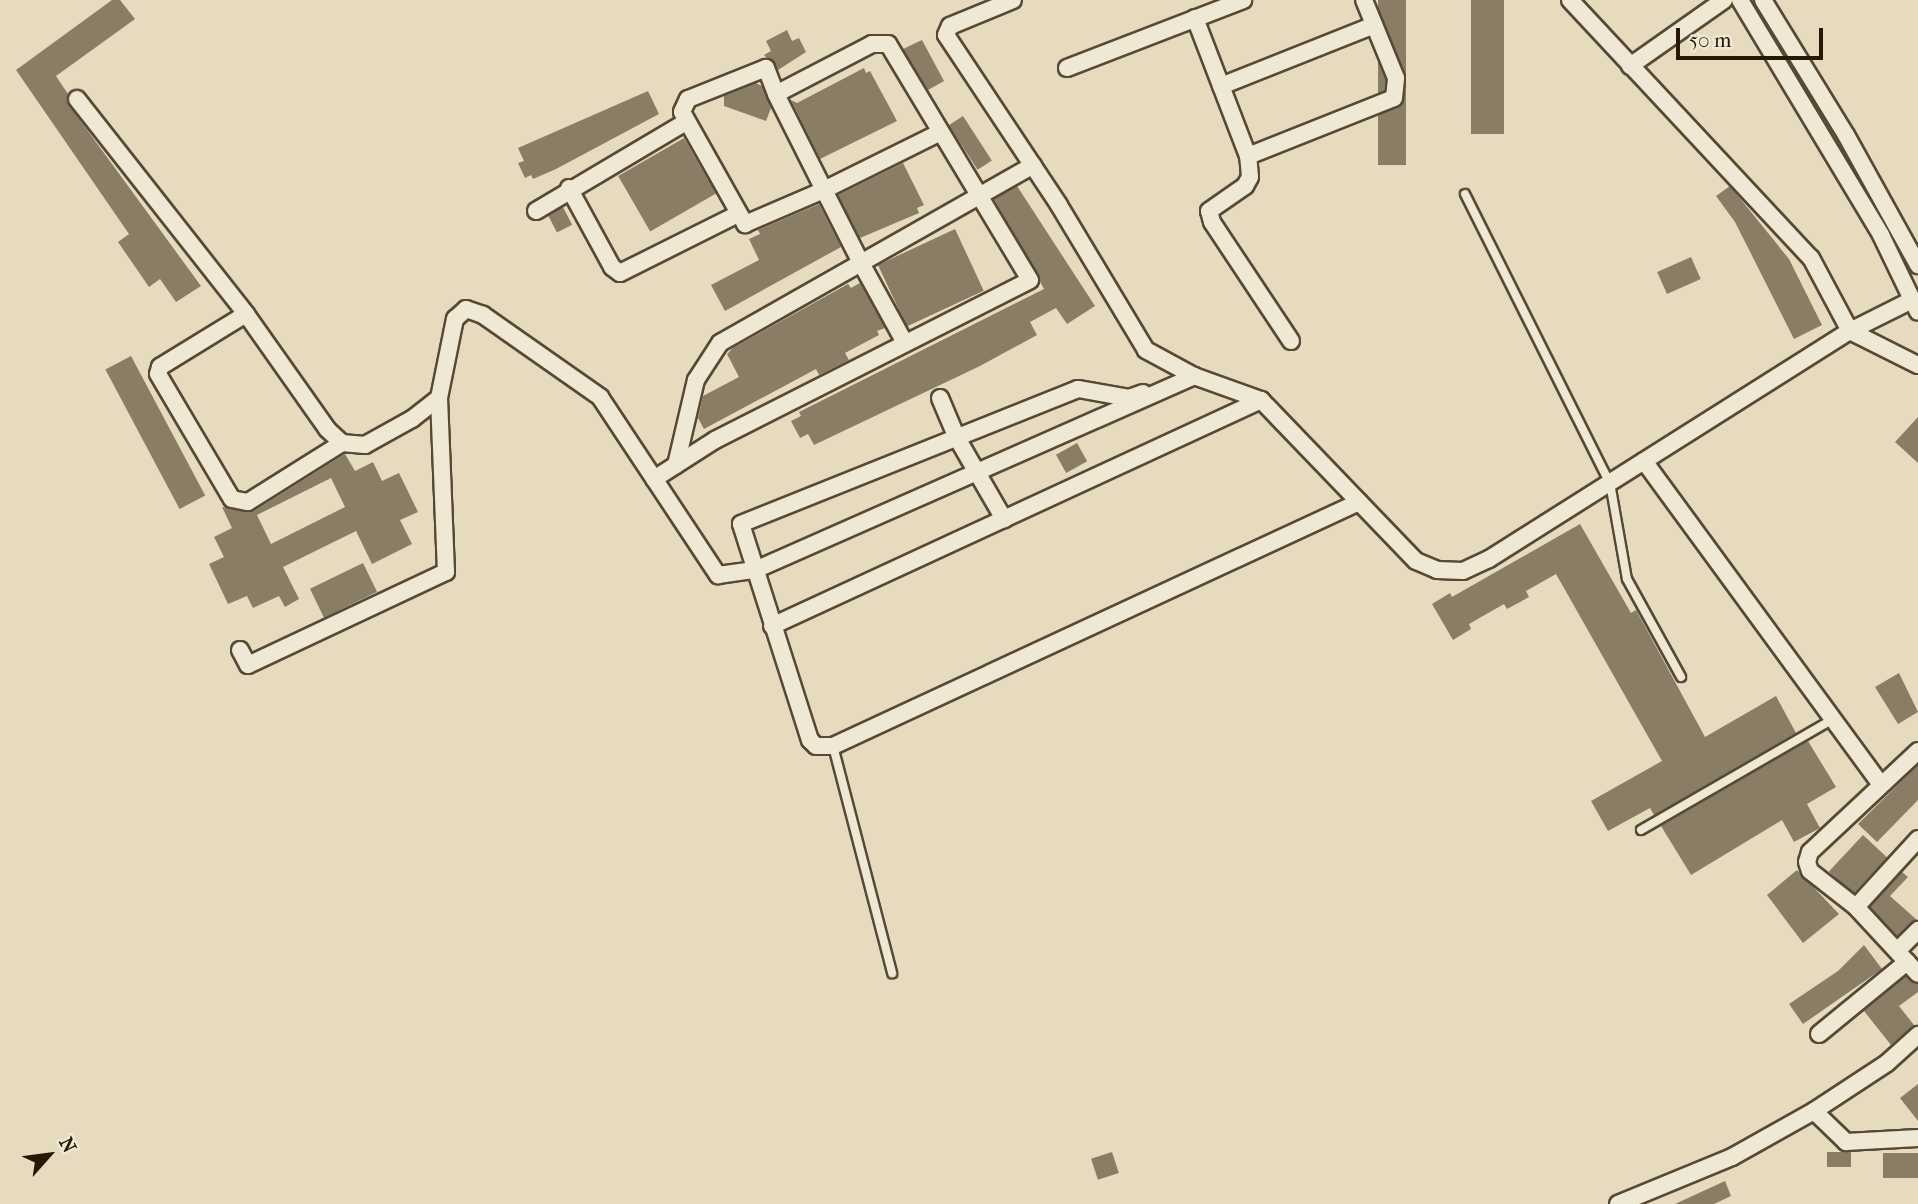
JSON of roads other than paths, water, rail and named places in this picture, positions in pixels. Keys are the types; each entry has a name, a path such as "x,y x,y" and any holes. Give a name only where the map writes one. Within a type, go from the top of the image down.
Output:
{"street":[{"path":"1013,0 945,30 1033,165 1146,350 1194,376 1261,400 1416,561 1437,570 1462,570 1489,559 1850,331 1915,306 1881,235 1740,0"},
{"path":"1067,68 1243,0"},
{"path":"1248,156 1394,98 1396,78 1364,0"},
{"path":"1570,0 1811,258 1850,331 1918,365"},
{"path":"1630,66 1724,0"},
{"path":"1763,0 1846,135 1918,265"},
{"path":"1195,18 1248,156 1250,177 1209,211 1212,222 1291,341"},
{"path":"1221,86 1374,25"},
{"path":"654,479 905,343 1030,280 976,197 888,44 880,41 776,94"},
{"path":"905,343 860,261 824,190 776,94 763,67 688,99 682,112 736,215 745,224 824,190 939,132"},
{"path":"77,99 246,314 327,429 342,443"},
{"path":"536,211 569,188 686,122"},
{"path":"676,465 696,380 720,343 1033,165"},
{"path":"569,188 612,267 620,273 736,215"},
{"path":"240,650 248,665 446,572 439,398 455,319 459,312 472,308 600,397 718,576 755,570 978,475 1194,376"},
{"path":"246,314 160,367 158,374 232,499 248,502 342,443 366,445 412,419 439,398"},
{"path":"1194,376 1129,398 1078,389 741,524 810,740 823,748 834,746 1359,502"},
{"path":"940,398 957,438 1004,519"},
{"path":"772,626 1261,400"},
{"path":"1644,461 1881,785"},
{"path":"1907,963 1856,907 1810,871 1807,862 1810,852 1918,751"},
{"path":"1856,907 1918,839"},
{"path":"1819,1034 1907,963 1918,930"},
{"path":"1618,1204 1732,1157 1815,1111 1887,1063 1918,1035"},
{"path":"1815,1111 1846,1142 1910,1138 1918,1125"}],"lane":[{"path":"1465,194 1610,482 1627,579 1681,677"},
{"path":"1641,830 1833,719"},
{"path":"834,746 892,973"}]}
